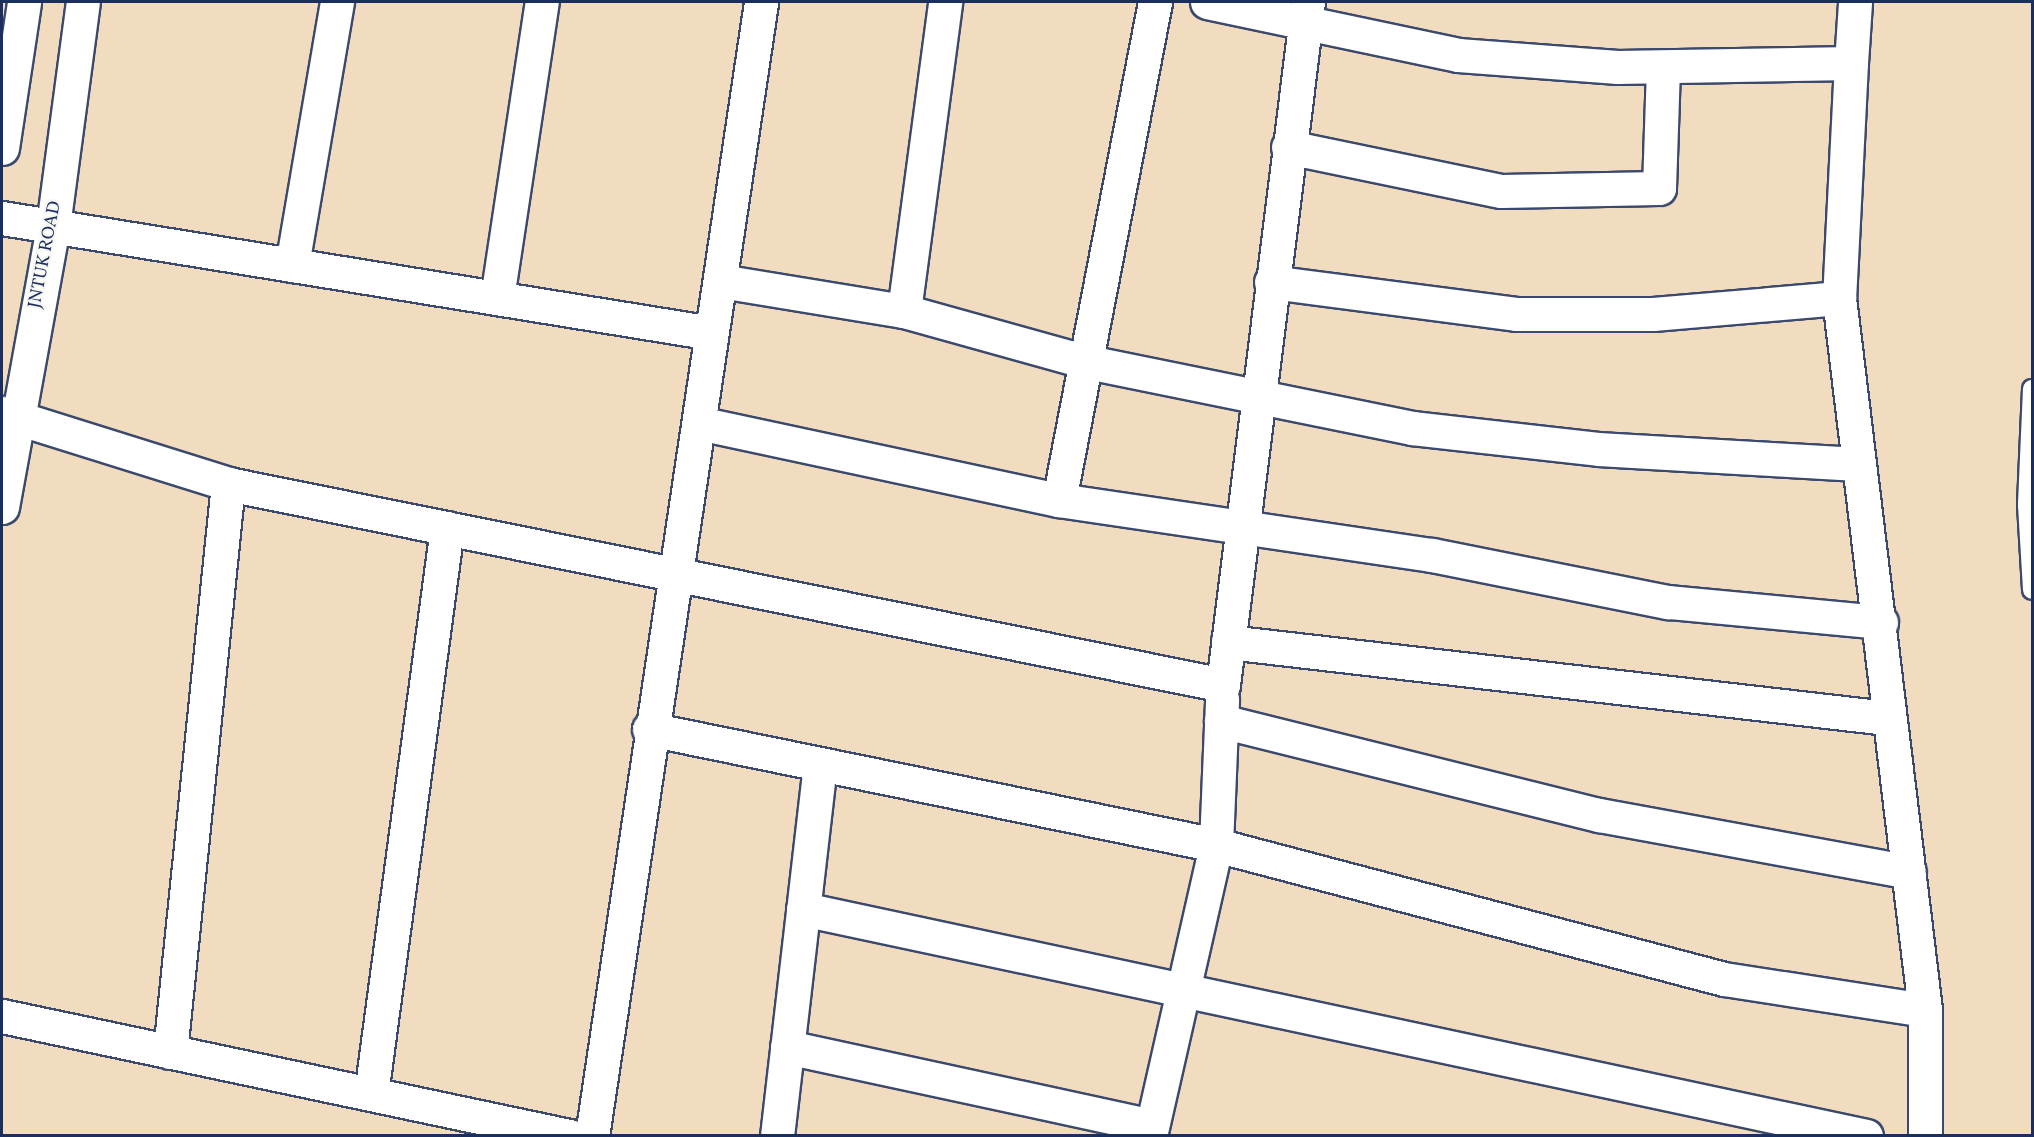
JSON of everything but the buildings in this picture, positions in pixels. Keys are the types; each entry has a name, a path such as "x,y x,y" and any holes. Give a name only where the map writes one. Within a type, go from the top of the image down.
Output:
{"street":[{"path":"2,148 24,2"},
{"name":"JNTUK ROAD","path":"2,507 8,415 53,226 83,2"},
{"path":"292,265 336,2"},
{"path":"497,298 542,2"},
{"path":"591,1136 649,729 699,423 761,2"},
{"path":"904,311 945,2"},
{"path":"1059,500 1083,361 1155,2"},
{"path":"1207,2 1307,12 1458,55 1663,67 1851,63"},
{"path":"1855,2 1839,298 1858,464 1881,622 1887,718 1909,872 1925,1010 1925,1136"},
{"path":"787,1047 1151,1131 1216,845 1223,685 1271,282 1307,12"},
{"path":"1288,147 1501,191 1659,188 1663,67"},
{"path":"2,218 712,333"},
{"path":"720,281 904,311 1083,361 1258,394 1412,429 1598,448 1858,464"},
{"path":"1271,282 1516,314 1653,314 1839,298"},
{"path":"8,415 228,484 1223,685"},
{"path":"699,423 1059,500 1242,530 1432,555 1668,602 1881,622"},
{"path":"170,1052 228,484"},
{"path":"371,1094 447,528"},
{"path":"1228,642 1887,718"},
{"path":"1221,721 1599,815 1909,872"},
{"path":"649,729 1216,845 1724,979 1925,1010"},
{"path":"777,1136 820,764"},
{"path":"803,909 1182,987 1866,1136"},
{"path":"2,1016 569,1136"}],"lane":[{"path":"2032,389 2027,505 2032,590"}]}
